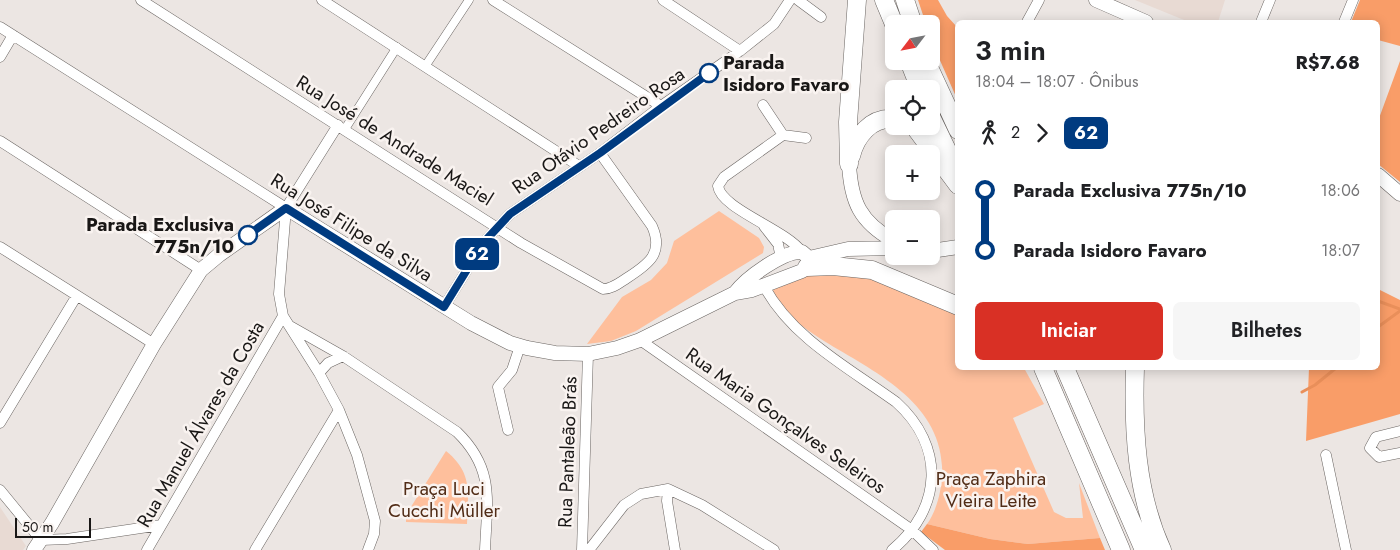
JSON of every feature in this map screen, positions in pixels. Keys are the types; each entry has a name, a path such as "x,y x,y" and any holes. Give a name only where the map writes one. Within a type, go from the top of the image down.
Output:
{"highway":[{"path":"850,164 848,122 857,0"},
{"path":"884,0 890,15"},
{"path":"904,0 910,15"},
{"path":"930,70 955,124"},
{"path":"850,164 852,151 865,129 885,118"},
{"path":"921,135 955,181"},
{"path":"940,135 955,167"},
{"path":"806,259 833,266 872,270 955,305"},
{"path":"1033,370 1075,440"},
{"path":"1045,370 1121,550"},
{"path":"1066,370 1144,550"},
{"path":"1135,370 1136,446 1144,492 1154,532 1162,550"},
{"path":"1109,467 1154,532"}],"main road":[{"path":"1096,0 1141,20"},
{"path":"850,164 851,188 856,205 867,221 885,235"},
{"path":"1380,177 1400,194"},
{"path":"38,545 154,344 201,270 219,255 286,208"},
{"name":"Rua José Filipe da Silva","path":"286,208 479,327 520,346 555,353 588,354 617,348 640,340 735,292 764,286 806,259 848,249 885,248"},
{"path":"940,250 955,247"},
{"name":"Rua José Filipe da Silva","path":"735,292 741,285 781,258 794,252 806,259"},
{"path":"762,270 764,286"}],"street":[{"name":"Rua José de Andrade Maciel","path":"141,0 498,226 521,243 602,289 614,286 641,269 654,255 657,237 652,226 600,153"},
{"path":"322,0 426,65 579,166"},
{"path":"426,65 469,0"},
{"path":"494,0 661,106"},
{"path":"663,0 677,4 740,51"},
{"name":"Rua Otávio Pedreiro Rosa","path":"444,307 484,242 498,226 527,202 600,153 661,106 740,51 774,24 790,0"},
{"path":"798,0 821,17"},
{"path":"1028,20 1039,0"},
{"path":"1262,20 1270,0"},
{"path":"1345,20 1353,0"},
{"name":"Rua José Filipe da Silva","path":"0,27 286,208"},
{"path":"0,56 13,35"},
{"path":"368,550 374,534 375,521 357,455 338,410 319,373 285,320 279,294 286,208 397,47"},
{"path":"763,105 783,135"},
{"path":"806,138 783,135 724,177 718,186 724,200 764,225 786,236 806,259"},
{"path":"0,141 201,270"},
{"path":"764,225 778,244 781,258"},
{"path":"0,247 76,297 154,344"},
{"path":"764,286 772,300 799,332 896,402 917,425 925,438 929,454 930,486 924,513 912,530 892,550"},
{"path":"0,423 76,297"},
{"path":"285,320 457,432 473,450 480,463 487,486 486,550"},
{"name":"Rua Manuel Álvares da Costa","path":"147,550 160,525 285,320"},
{"name":"Rua Maria Gonçalves Seleiros","path":"640,340 912,530 933,550"},
{"path":"508,430 498,387 512,370 520,346"},
{"name":"Rua Pantaleão Brás","path":"582,550 588,354"},
{"path":"319,373 328,363 343,356"},
{"path":"255,550 338,410"},
{"path":"1400,431 1376,437 1370,448 1379,457 1400,453"},
{"path":"1326,455 1346,550"},
{"path":"589,550 624,505 641,494 668,489 702,505 774,550"},
{"path":"668,489 667,501 675,550"},
{"path":"0,490 38,545 160,525"}],"shaded area":[{"path":"918,0 938,0 947,16 955,25 955,94 940,60 940,15 923,15"},
{"path":"1135,0 1225,0 1219,20 1184,20"},
{"path":"1360,0 1400,0 1400,46 1380,41 1380,20 1352,20"},
{"path":"1400,61 1400,182 1380,166 1380,116"},
{"path":"1380,290 1400,300 1400,414 1306,441 1309,370 1380,370"},
{"path":"0,507 26,546 23,550 0,550"},
{"path":"927,524 990,539 1028,544 1100,538 1105,550 945,550 921,532"}],"green space":[{"path":"719,211 759,238 764,247 763,253 636,331 611,341 587,344 622,297 651,280 667,263 674,241"},
{"name":"Praça Zaphira Vieira Leite","path":"810,271 871,272 955,310 955,370 1025,370 1044,404 1013,418 1054,512 1066,518 1083,518 1079,483 1100,538 1028,544 990,539 927,524 937,504 941,489 942,473 938,443 929,423 900,390 863,364 809,331 788,314 773,291 775,287"},
{"name":"Praça Luci Cucchi Müller","path":"446,451 455,459 465,475 468,493 467,524 406,522 406,509 409,510"}],"waterway":[{"path":"1380,302 1400,309"},
{"path":"1380,326 1400,311"},
{"path":"1302,392 1315,385 1334,370"}],"bus line":[{"name":"62","path":"248,235 286,208 444,307 484,242 510,214 600,153 661,106 709,73"}],"place":[{"name":"Parada Isidoro Favaro","path":"709,73"},
{"name":"Parada Exclusiva 775n/10","path":"248,235"}]}
